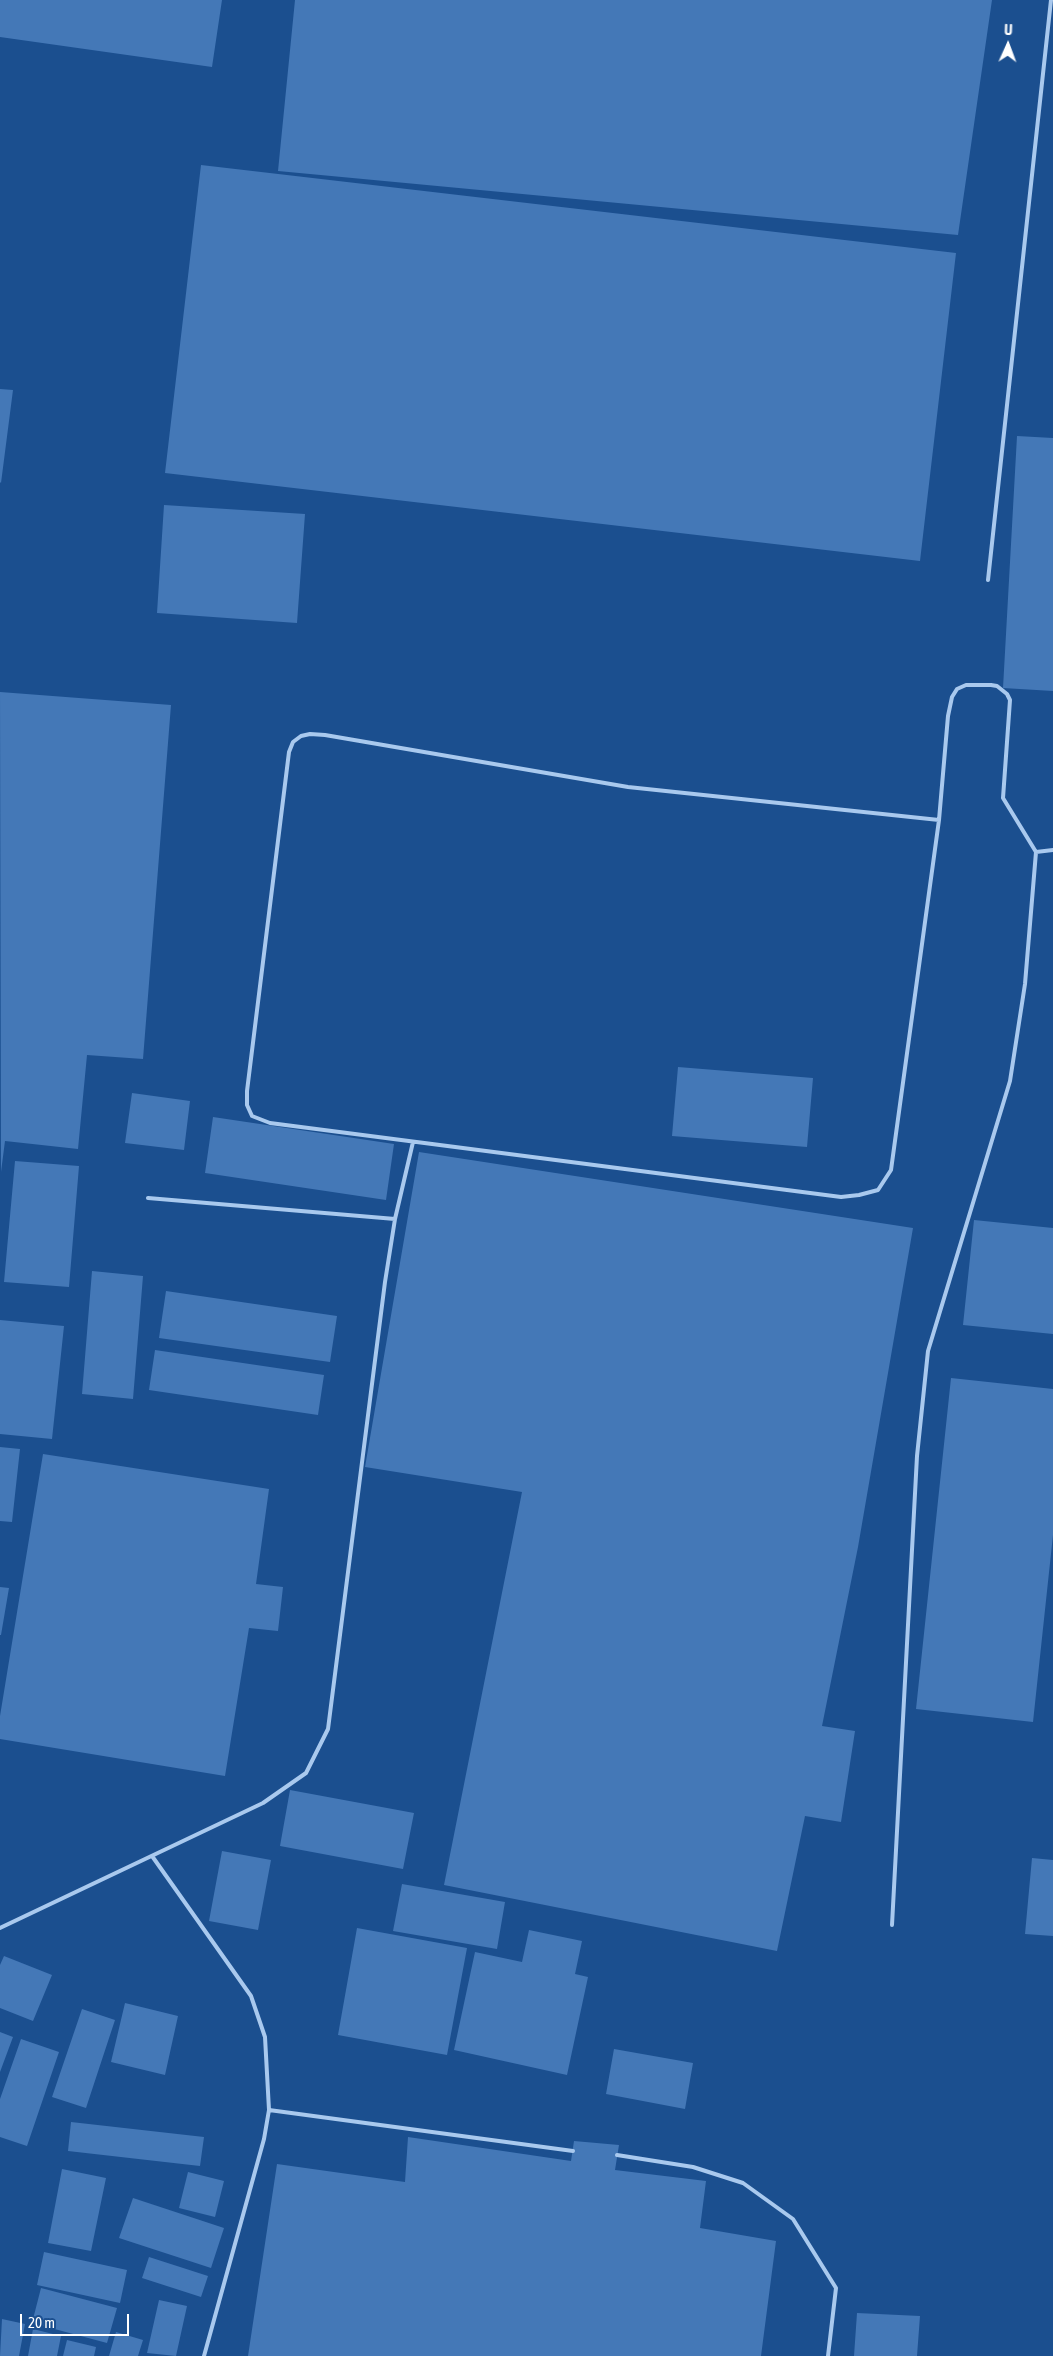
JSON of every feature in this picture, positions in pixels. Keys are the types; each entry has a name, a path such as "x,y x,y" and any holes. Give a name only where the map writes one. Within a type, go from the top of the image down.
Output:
{"lane":[{"path":"988,580 1051,0"},
{"path":"892,1925 917,1456 928,1351 1010,1081 1025,984 1036,852 1003,798 1010,700 1007,694 997,686 966,685 957,689 952,697 948,716 939,820 891,1170 878,1190 841,1197 270,1123 252,1116 247,1105 247,1091 289,752 293,742 300,736 310,734 325,735 628,788 939,820"},
{"path":"1036,852 1053,850"},
{"path":"0,1928 263,1804 306,1773 328,1729 385,1282 395,1219 413,1142"},
{"path":"148,1198 395,1219"},
{"path":"152,1856 251,1996 265,2037 269,2110 262,2148 204,2356"},
{"path":"269,2110 573,2151"},
{"path":"617,2155 693,2167 743,2183 793,2219 836,2288 828,2356"}],"building":[{"path":"0,0 222,0 212,67 0,37"},
{"path":"295,0 992,0 958,235 278,171"},
{"path":"201,165 956,253 920,561 165,473"},
{"path":"0,389 13,390 1,483 0,482"},
{"path":"1017,436 1053,438 1053,691 1003,688"},
{"path":"164,505 305,514 297,623 157,613"},
{"path":"0,692 171,705 143,1059 87,1055 78,1149 5,1141 1,1172"},
{"path":"678,1067 813,1078 807,1147 672,1136"},
{"path":"132,1093 190,1101 184,1150 125,1143"},
{"path":"213,1117 394,1144 386,1200 205,1173"},
{"path":"419,1152 913,1228 858,1547 822,1726 855,1731 841,1822 805,1816 777,1951 444,1885 522,1492 365,1467"},
{"path":"15,1161 79,1166 69,1287 4,1282"},
{"path":"974,1220 1053,1228 1053,1334 963,1325"},
{"path":"92,1271 143,1276 133,1399 82,1394"},
{"path":"166,1291 337,1316 330,1362 159,1338"},
{"path":"0,1320 64,1326 52,1439 0,1434"},
{"path":"155,1350 324,1375 318,1415 149,1390"},
{"path":"951,1378 1053,1389 1053,1535 1033,1722 916,1709"},
{"path":"0,1447 20,1449 12,1522 0,1521"},
{"path":"43,1454 269,1489 256,1584 283,1587 278,1631 249,1628 225,1776 0,1739 0,1716"},
{"path":"0,1587 9,1588 1,1635 0,1635"},
{"path":"290,1790 414,1813 403,1869 280,1846"},
{"path":"222,1851 271,1860 258,1930 209,1921"},
{"path":"1032,1858 1053,1860 1053,1936 1025,1934"},
{"path":"402,1884 505,1902 497,1949 393,1931"},
{"path":"357,1928 467,1948 447,2055 338,2035"},
{"path":"529,1930 582,1941 575,1974 588,1977 567,2075 454,2050 475,1952 522,1962"},
{"path":"4,1956 52,1975 33,2021 0,2008 0,1965"},
{"path":"125,2003 178,2016 165,2075 111,2062"},
{"path":"82,2009 115,2020 86,2108 52,2097"},
{"path":"0,2032 13,2037 0,2072"},
{"path":"21,2039 59,2052 27,2146 0,2137 0,2099"},
{"path":"614,2049 693,2063 685,2109 606,2094"},
{"path":"71,2122 204,2137 200,2166 68,2151"},
{"path":"408,2137 571,2161 574,2141 619,2145 615,2170 706,2181 700,2228 776,2241 761,2356 248,2356 277,2164 405,2182"},
{"path":"62,2169 106,2178 91,2251 48,2243"},
{"path":"188,2172 224,2181 215,2217 179,2208"},
{"path":"133,2198 224,2228 211,2268 119,2238"},
{"path":"44,2252 127,2270 120,2303 37,2285"},
{"path":"149,2257 208,2276 201,2297 142,2278"},
{"path":"41,2288 117,2308 107,2343 32,2323"},
{"path":"159,2300 187,2306 176,2356 147,2353"},
{"path":"857,2313 920,2316 917,2356 854,2356"},
{"path":"2,2319 25,2324 19,2356 0,2356"},
{"path":"33,2329 61,2336 57,2356 28,2356"},
{"path":"116,2332 143,2340 138,2356 109,2356"},
{"path":"67,2340 96,2347 94,2356 63,2356"}]}
